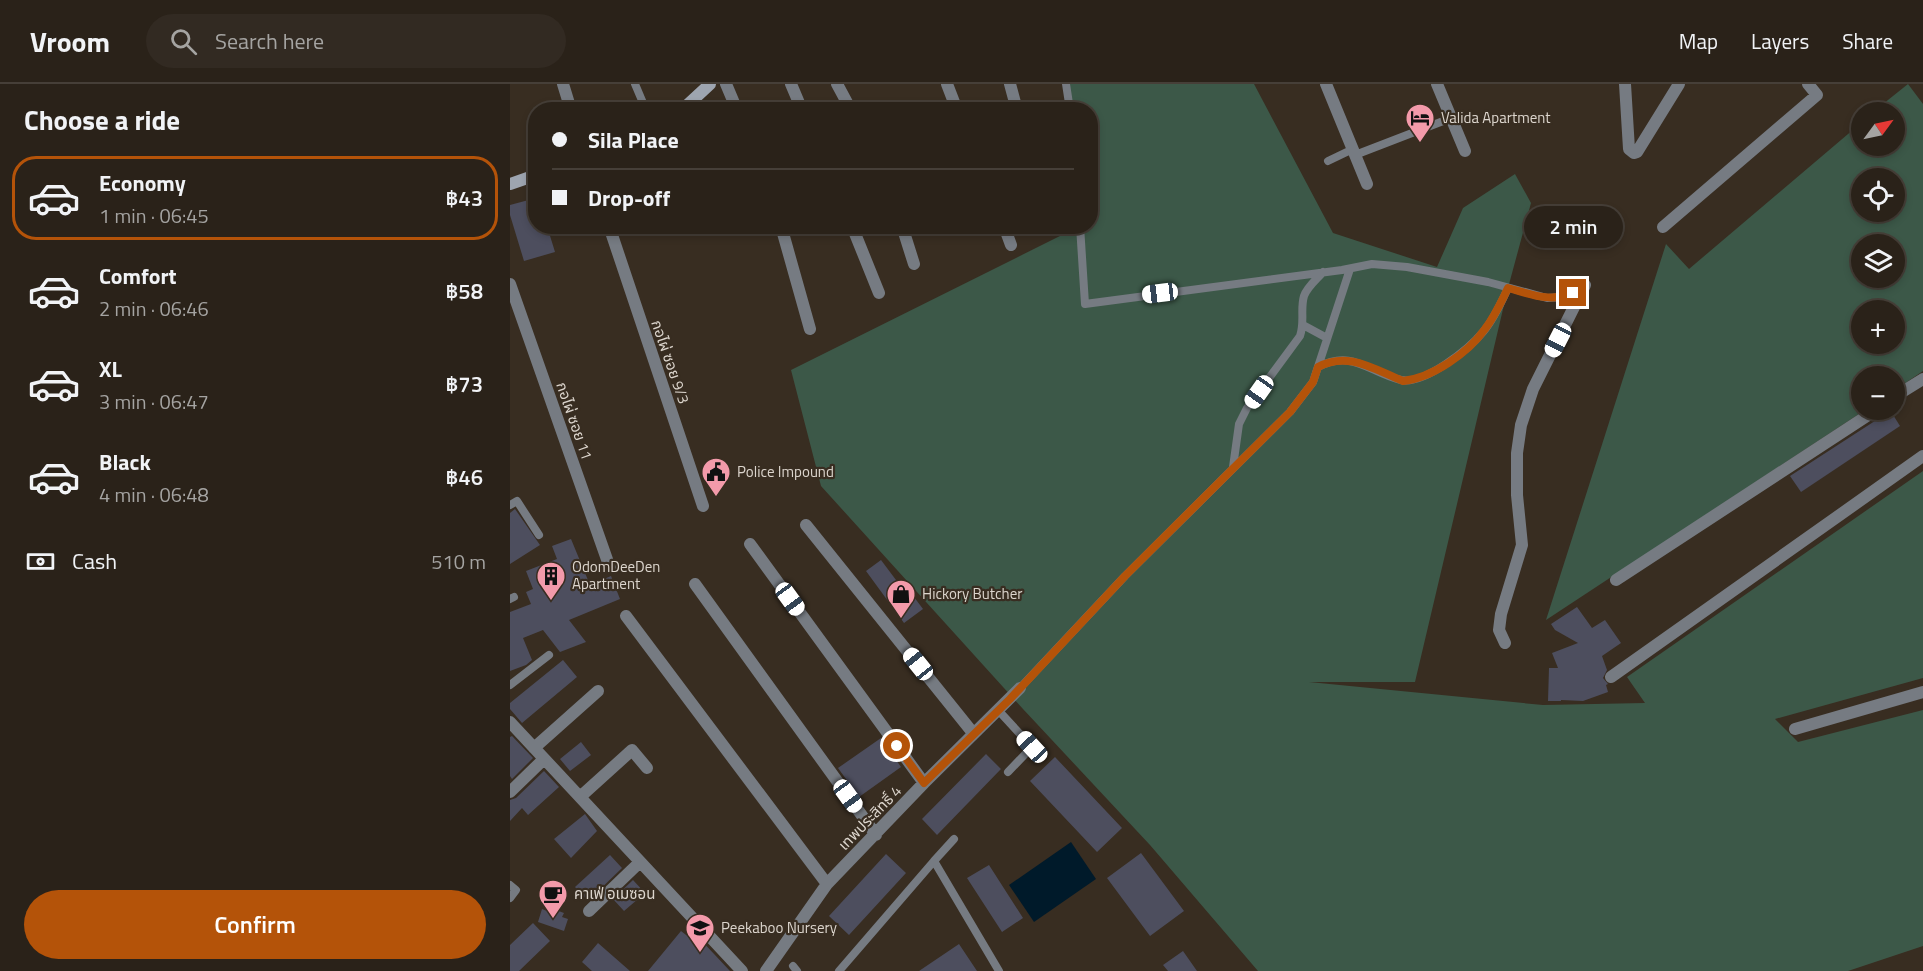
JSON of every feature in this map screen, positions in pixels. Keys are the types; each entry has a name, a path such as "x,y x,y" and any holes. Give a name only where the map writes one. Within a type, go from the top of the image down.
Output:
{"street":[{"path":"563,84 569,102"},
{"path":"691,102 710,84"},
{"path":"726,84 734,102"},
{"path":"791,84 799,102"},
{"path":"837,84 847,102"},
{"path":"947,84 954,102"},
{"path":"1010,84 1015,102"},
{"path":"1326,84 1367,184"},
{"path":"1437,84 1465,151"},
{"path":"1625,84 1629,148 1634,153 1637,152 1679,84"},
{"path":"1663,227 1817,95 1808,84"},
{"path":"510,184 528,178"},
{"name":"กอไผ่ ซอย 9/3","path":"612,234 703,506"},
{"path":"783,234 810,329"},
{"path":"855,234 879,293"},
{"path":"905,234 914,264"},
{"path":"1007,234 1011,245"},
{"name":"กอไผ่ ซอย 11","path":"510,284 610,568"},
{"path":"1505,644 1499,630 1501,614 1521,544 1517,495 1517,453 1521,425 1533,389 1586,285"},
{"path":"1905,391 1923,379"},
{"path":"1616,580 1861,420"},
{"path":"1611,677 1923,456"},
{"path":"806,525 973,733"},
{"path":"750,544 924,783"},
{"path":"695,584 876,835"},
{"path":"626,616 827,884"},
{"name":"เทพประสิทธิ์ 4","path":"766,971 827,884 973,733 1020,688"},
{"path":"534,748 598,692"},
{"path":"1795,729 1923,692"},
{"path":"510,722 742,971"},
{"path":"579,797 632,750 647,768"},
{"path":"510,792 544,759"},
{"path":"589,911 640,862"}],"lane":[{"path":"635,84 643,102"},
{"path":"1066,84 1069,102"},
{"path":"1329,161 1451,118"},
{"path":"1081,234 1085,304 1372,264 1407,267 1488,282 1547,298 1563,297 1586,285"},
{"path":"1020,688 1125,576 1290,412 1313,382 1350,268"},
{"path":"1233,467 1239,424 1254,399 1300,336 1304,325 1304,298 1308,288 1323,272"},
{"path":"1318,367 1329,361 1350,360 1403,381 1433,372 1451,361 1484,332 1497,312 1508,288"},
{"path":"1304,325 1327,338"},
{"path":"510,505 517,501 539,535"},
{"path":"510,685 549,655"},
{"path":"998,710 1032,747 1008,772"},
{"path":"839,971 954,838"},
{"path":"934,861 999,971"},
{"path":"510,885 516,890 510,898"}],"green space":[{"path":"1066,84 1254,84 1333,233 1437,267 1463,208 1515,174 1531,203 1508,288 1415,682 1309,682 1543,705 1645,703 1627,677 1923,471 1923,678 1775,719 1798,742 1923,710 1923,946 1848,971 1258,971 1150,845 821,486 791,370 1064,234 1098,234 1098,102 1067,102"},
{"path":"1908,84 1923,104 1923,371 1905,383 1905,366 1851,366 1851,419 1546,620 1666,244 1689,269 1851,131 1851,156 1905,156 1905,102 1886,102"}],"water":[{"path":"1071,842 1096,879 1034,922 1009,885"}],"building":[{"path":"528,200 528,234 549,234 555,252 524,261 510,215 510,205"},
{"path":"1876,420 1896,420 1900,426 1801,492 1790,476"},
{"path":"515,509 540,545 510,564 510,513"},
{"path":"571,539 590,585 611,576 620,599 569,620 586,642 560,652 543,630 523,638 532,660 510,671 510,612 531,604 526,592 533,589 526,571 557,559 552,546"},
{"path":"881,560 899,584 902,581 923,609 904,623 866,571"},
{"path":"1577,607 1592,628 1605,620 1621,643 1602,656 1607,670 1603,678 1608,684 1606,685 1608,692 1583,701 1548,701 1549,668 1558,668 1552,653 1578,643 1555,630 1551,624"},
{"path":"563,660 577,677 522,723 510,709 510,703"},
{"path":"512,736 533,758 512,779 510,776 510,737"},
{"path":"881,738 901,767 859,797 838,768"},
{"path":"581,742 591,755 570,771 560,759"},
{"path":"986,754 1001,769 937,835 922,819"},
{"path":"1055,757 1122,828 1097,852 1030,781"},
{"path":"544,771 559,787 528,815 522,808 510,821 510,800 516,798"},
{"path":"585,814 597,831 571,858 554,839"},
{"path":"1141,853 1184,911 1150,936 1107,878"},
{"path":"886,854 906,873 849,935 829,916"},
{"path":"610,855 622,868 588,901 575,887"},
{"path":"989,865 1023,918 1002,932 967,878"},
{"path":"633,880 645,893 624,911 613,899"},
{"name":"คาเฟ่ อเมซอน","path":"548,907 564,913 562,917 568,919 564,931 538,922 542,909 547,911"},
{"path":"533,923 550,941 519,971 510,971 510,945"},
{"path":"681,931 695,942 699,938 730,971 648,971"},
{"path":"598,943 630,971 592,971 582,962"},
{"path":"959,944 977,971 919,971"},
{"path":"1183,951 1197,971 1168,971 1163,965"}],"place":[{"name":"Valida Apartment","path":"1420,144"},
{"name":"Police Impound","path":"716,498"},
{"name":"OdomDeeDen Apartment","path":"551,602"},
{"name":"Hickory Butcher","path":"901,620"},
{"name":"คาเฟ่ อเมซอน","path":"553,920"},
{"name":"Peekaboo Nursery","path":"700,954"}],"route":[{"path":"897,746 924,783 1010,699 1125,576 1290,412 1313,382 1318,367 1338,359 1350,360 1403,381 1412,380 1433,372 1451,361 1484,332 1497,312 1508,288 1547,298 1563,297 1573,293"}]}
